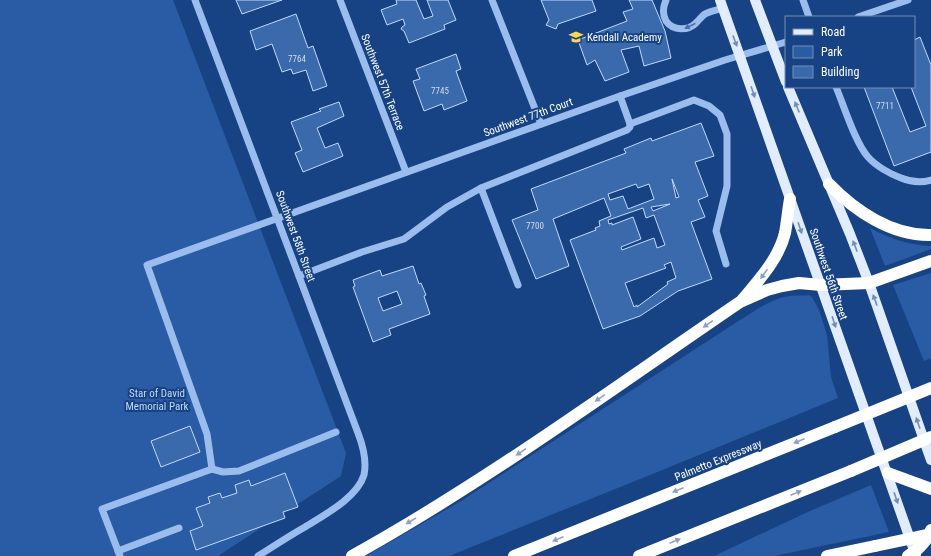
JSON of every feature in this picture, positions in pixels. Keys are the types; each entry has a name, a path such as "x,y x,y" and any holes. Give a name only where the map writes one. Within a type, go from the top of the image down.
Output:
{"highway":[{"path":"829,184 839,195 868,217 906,232 931,235"},
{"path":"740,302 763,275 773,260 784,234 790,199"},
{"path":"352,556 459,492 511,458 740,302 767,290 799,283 821,285 869,283 931,261"},
{"name":"Palmetto Expressway","path":"514,556 931,388"},
{"path":"639,556 851,471 931,437"},
{"path":"888,474 931,488"},
{"path":"913,555 930,534 931,530"},
{"path":"827,556 931,534"}],"main road":[{"path":"755,0 785,79"},
{"name":"Southwest 56th Street","path":"722,4 849,368 888,474 913,555"},
{"path":"788,88 869,283 931,460"}],"street":[{"name":"Southwest 58th Street","path":"195,0 362,443 365,464 361,482 350,496 334,508 258,556"},
{"name":"Southwest 57th Terrace","path":"340,0 406,172"},
{"path":"492,0 541,124"},
{"path":"666,0 663,11 664,17 672,26 678,29 691,27 704,14 722,4"},
{"path":"803,0 809,16"},
{"path":"861,16 908,0"},
{"name":"Southwest 77th Court","path":"212,469 207,434 147,265 620,96 741,55 785,42"},
{"path":"836,88 859,142 867,156 874,163 890,173 909,181 925,182 931,180"},
{"path":"620,96 630,124"},
{"path":"299,276 404,238 447,207 481,188 622,133 627,130 630,124 694,100 709,106 720,115 728,134 727,186 716,231 726,264"},
{"path":"481,188 518,286"},
{"path":"179,528 119,554 102,509 212,469 223,472 239,471 336,432"}],"green space":[{"name":"Star of David Memorial Park","path":"0,0 173,0 346,453 341,476 218,556 0,556"},
{"path":"870,228 900,241 931,246 931,249 885,266"},
{"path":"931,273 931,358 924,361 893,285"},
{"path":"809,295 812,297 819,310 827,335 831,377 838,398 449,556 366,556 461,501 758,309 783,297"},
{"path":"871,485 889,532 774,556 714,556 810,511"}],"building":[{"path":"236,0 282,0 242,14"},
{"path":"396,0 416,0 424,19 433,16 427,0 448,0 456,20 444,25 445,29 409,43 404,31 401,29 405,25 403,19 387,25 381,10 397,4"},
{"path":"541,0 592,0 596,11 558,24 556,29 546,25 549,20"},
{"path":"629,0 652,0 665,31 671,58 644,66 639,46 621,50 629,72 605,81 595,60 587,65 578,40 627,21 623,12 633,9"},
{"path":"296,14 308,48 313,46 327,86 313,91 306,70 293,74 291,69 282,72 272,44 256,50 250,31"},
{"path":"920,37 931,65 931,152 894,166 864,88 892,88 910,132 926,126 911,88 915,88 915,40"},
{"path":"456,54 461,69 456,71 467,101 444,110 442,104 424,111 413,81 420,79 416,69"},
{"path":"339,102 344,116 317,128 325,148 338,143 343,156 303,172 295,153 302,150 291,122 321,111 319,109"},
{"path":"701,123 714,156 695,162 708,196 698,200 705,217 691,222 712,279 678,291 640,316 603,329 570,240 596,230 595,228 600,226 599,221 611,216 604,198 553,219 569,266 536,279 512,220 538,210 531,189 626,153 624,149 651,138 652,141","holes":["672,179 679,197 676,198","636,184 638,188 649,184 654,199 628,209 623,196 610,200 608,194","670,204 653,211 651,207","643,208 646,218 654,215 665,245 657,248 654,238 622,250 621,247 641,239 633,217 612,225 612,223 609,224 608,220","671,262 676,278 667,282 668,284 637,307 637,305 634,307 625,283 666,268 664,265"]},
{"path":"413,266 419,284 421,283 426,295 424,296 430,314 389,329 391,335 373,342 353,287 355,286 353,280 380,270 382,276","holes":["397,291 402,304 383,311 378,298"]},
{"path":"190,426 200,452 161,467 151,441"},
{"path":"285,473 298,507 283,512 285,518 196,550 190,531 203,526 196,508 210,503 208,497 220,493 222,498 237,493 235,485 249,480 251,486"}],"place":[{"name":"Kendall Academy","path":"576,37"}]}
